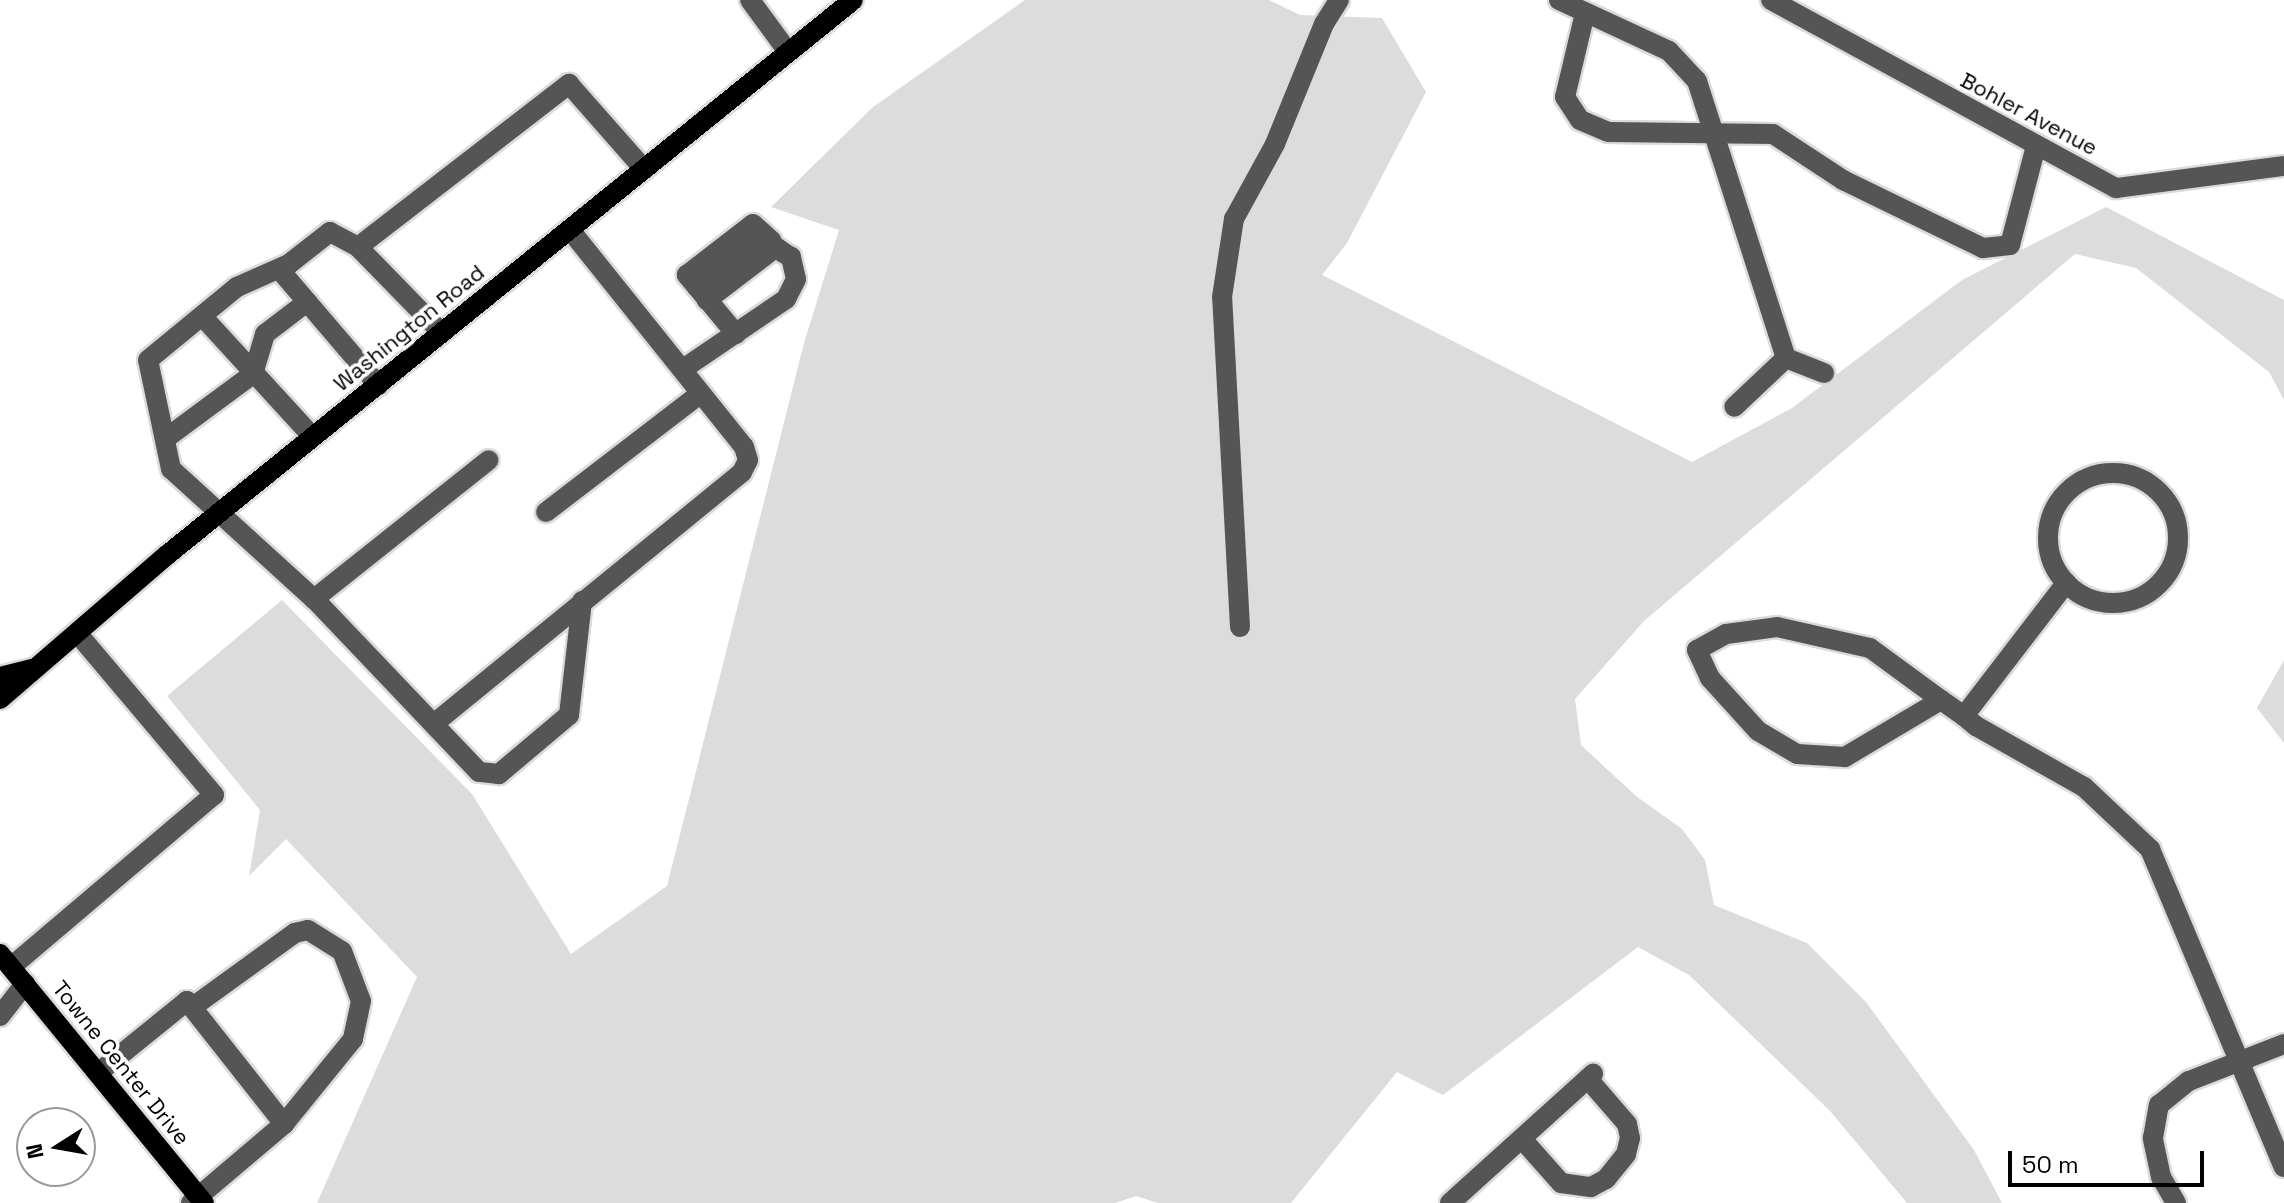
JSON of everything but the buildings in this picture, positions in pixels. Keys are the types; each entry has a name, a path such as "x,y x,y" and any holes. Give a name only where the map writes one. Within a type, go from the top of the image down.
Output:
{"main road":[{"name":"Washington Road","path":"0,699 222,511 853,0"},
{"path":"0,677 37,668"},
{"name":"Towne Center Drive","path":"6,961 198,1201"}],"street":[{"path":"750,0 788,52"},
{"path":"1240,627 1222,297 1234,219 1275,144 1324,24 1339,0"},
{"path":"1559,0 1669,51 1697,81 1786,358"},
{"name":"Bohler Avenue","path":"1771,0 2116,188 2284,166"},
{"path":"1585,13 1565,97 1580,120 1608,132 1714,130 1773,134 1843,180 1983,248 2010,245 2036,146"},
{"path":"358,247 569,84 644,169"},
{"path":"436,722 742,472 748,460 744,447 570,230"},
{"path":"442,333 358,247 330,232 279,269 237,287 148,360 171,469 222,511 314,599 436,722 479,772 499,774 569,715 582,601"},
{"path":"683,369 736,334 786,299 796,279 791,257 761,236 702,294 736,334"},
{"path":"279,269 378,385"},
{"path":"165,439 253,374 265,334 307,302"},
{"path":"202,316 313,437"},
{"path":"1786,358 1824,373"},
{"path":"1734,407 1786,358"},
{"path":"546,512 701,393"},
{"path":"314,599 489,460"},
{"path":"2093,475 2136,476 2155,487 2173,513 2179,544 2161,583 2124,603 2103,603 2066,583 2048,543 2059,502 2093,475"},
{"path":"1964,716 2066,583"},
{"path":"1941,700 1845,757 1797,754 1758,731 1710,678 1697,650 1726,634 1777,627 1870,648 1964,716 2084,787 2150,849 2238,1062 2280,1144 2284,1167"},
{"path":"6,961 214,795 77,633"},
{"path":"187,1001 194,1006 295,933 308,930 342,951 361,1001 353,1039 284,1124 198,1201"},
{"path":"0,1016 25,984"},
{"path":"98,1073 187,1001"},
{"path":"187,1001 284,1124"},
{"path":"2176,1203 2161,1177 2153,1138 2159,1105 2189,1081 2284,1044"},
{"path":"1450,1203 1591,1076 1627,1124 1630,1138 1626,1154 1606,1179 1591,1187 1561,1183 1522,1139"}],"shaded area":[{"path":"1025,0 1269,0 1300,15 1382,18 1426,92 1347,243 1322,275 1692,462 1792,408 1962,280 2106,207 2284,300 2284,400 2269,372 2136,268 2075,254 1644,621 1575,699 1581,745 1636,796 1682,829 1705,860 1714,905 1807,943 1866,1002 1974,1150 2002,1203 1907,1203 1830,1111 1689,975 1638,947 1443,1095 1397,1072 1291,1203 1158,1203 1136,1196 1115,1203 317,1203 417,977 286,839 249,876 260,810 167,696 282,600 472,794 571,954 667,886 804,343 839,230 771,207 873,107"},
{"path":"2284,660 2284,743 2257,708"}]}
